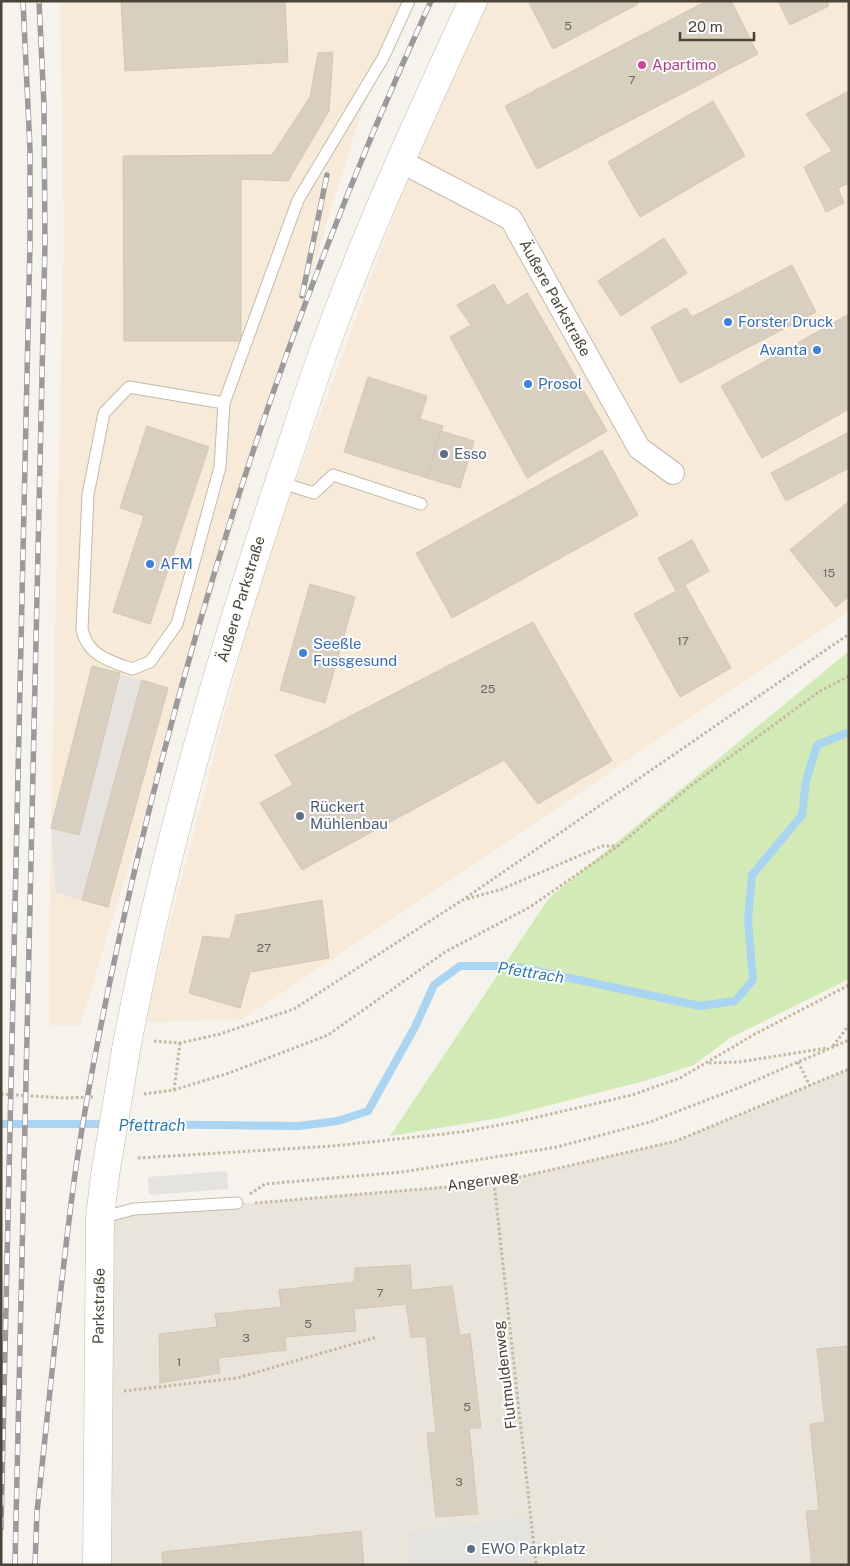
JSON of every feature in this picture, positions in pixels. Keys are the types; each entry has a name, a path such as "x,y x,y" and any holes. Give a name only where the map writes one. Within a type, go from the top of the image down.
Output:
{"street":[{"name":"Äußere Parkstraße","path":"128,1043 136,994 179,814 239,600 328,338 400,162 473,1"},
{"name":"Äußere Parkstraße","path":"400,162 510,219 639,448 673,473"},
{"name":"Parkstraße","path":"97,1565 100,1218 105,1175 128,1043"}],"lane":[{"path":"224,403 129,386 104,413 88,495 82,629 85,643 107,661 132,669 150,662 177,624 220,467 224,403 298,200 383,58 409,1"},
{"path":"279,482 314,493 333,475 422,504"},
{"path":"100,1218 134,1209 237,1203"}],"path":[{"path":"128,1043 180,1042 220,1034 294,1009 464,899 849,634"},
{"path":"134,1094 174,1090 229,1073 328,1035 445,952 530,907 618,846 689,787 820,691 849,676"},
{"path":"464,899 502,889 602,846 618,846"},
{"path":"138,1158 333,1146 462,1132 525,1120 632,1095 680,1078 755,1034 849,985"},
{"path":"708,1063 738,1062 832,1046 849,1025"},
{"path":"237,1203 265,1184 402,1172 557,1147 650,1122 738,1088 849,1040"},
{"path":"174,1090 180,1042"},
{"path":"798,1062 810,1086"},
{"name":"Angerweg","path":"237,1203 494,1182 676,1142 849,1069"},
{"path":"1,1094 64,1098 94,1097"},
{"name":"Flutmuldenweg","path":"494,1182 536,1565"},
{"path":"99,1395 237,1378 377,1337"}],"shaded area":[{"path":"60,1 412,1 361,112 80,1025 49,1025 51,828 64,234"},
{"path":"488,1 849,1 849,611 242,1020 144,1022 262,573 404,188"},
{"path":"92,666 168,688 108,907 56,893 51,828"},
{"path":"849,1069 849,1565 97,1565 100,1218 237,1203 494,1183 676,1141"},
{"path":"227,1171 228,1189 149,1195 148,1177"},
{"name":"EWO Parkplatz","path":"531,1516 536,1565 409,1565 407,1533"}],"green space":[{"path":"849,651 849,979 730,1038 694,1065 648,1080 499,1118 390,1136 549,898"}],"building":[{"path":"121,1 285,1 288,62 125,71"},
{"path":"528,1 637,1 638,4 553,49"},
{"path":"707,1 731,1 758,54 537,169 505,106"},
{"path":"778,1 827,1 829,6 790,25"},
{"path":"333,52 329,111 288,181 241,179 241,341 124,341 123,156 272,155 310,97 318,53"},
{"path":"847,92 849,95 849,183 838,188 844,203 826,212 804,167 832,151 806,114"},
{"path":"713,101 745,156 640,217 608,162"},
{"path":"664,238 687,273 621,316 598,281"},
{"name":"Forster Druck","path":"792,265 816,312 680,383 651,327 686,308 692,317"},
{"name":"Prosol","path":"494,284 507,306 527,293 607,431 527,478 450,337 471,325 457,305"},
{"name":"Avanta","path":"849,314 849,409 762,458 721,386"},
{"path":"368,377 427,396 420,419 443,426 427,478 344,452"},
{"name":"AFM","path":"147,426 209,447 150,624 113,612 144,516 120,508"},
{"path":"441,431 474,441 460,488 427,478"},
{"path":"849,432 849,468 786,501 771,473"},
{"path":"602,450 638,515 452,618 416,553"},
{"path":"849,501 849,596 836,607 790,550"},
{"path":"692,540 709,571 685,585 731,668 680,697 634,614 676,591 658,558"},
{"path":"310,584 355,597 325,703 280,690"},
{"path":"533,622 612,761 538,804 504,760 302,870 260,803 293,785 275,755"},
{"path":"92,666 120,673 79,835 51,828"},
{"path":"142,680 168,688 108,907 82,900"},
{"path":"322,900 329,958 250,972 240,1008 189,993 203,936 230,939 236,915"},
{"path":"410,1265 412,1290 452,1286 460,1336 470,1333 481,1428 469,1428 478,1514 436,1517 427,1433 436,1433 426,1337 411,1337 406,1304 354,1309 356,1331 285,1337 286,1350 218,1358 220,1373 160,1383 159,1334 217,1327 215,1314 281,1307 279,1290 354,1282 355,1268"},
{"path":"849,1346 849,1565 812,1565 806,1511 819,1510 810,1424 825,1422 817,1349"},
{"path":"361,1531 364,1565 163,1565 162,1552"}],"waterway":[{"name":"Pfettrach","path":"119,1124 299,1126 338,1121 368,1111 415,1027 434,985 460,966 514,966 700,1006 735,1001 753,980 748,920 752,875 802,815 806,781 817,745 849,732"},
{"name":"Pfettrach","path":"1,1124 108,1124"}],"railway":[{"path":"1,1528 30,243 30,150 23,1"},
{"path":"15,1565 45,244 44,105 39,1"},
{"path":"35,1565 37,1512 76,1167 107,996 145,827 172,721 202,616 268,407 305,304 345,202 431,1"},
{"path":"302,296 327,175"}],"place":[{"name":"Apartimo","path":"642,65"},
{"name":"Forster Druck","path":"728,322"},
{"name":"Avanta","path":"817,350"},
{"name":"Prosol","path":"528,384"},
{"name":"Esso","path":"444,454"},
{"name":"AFM","path":"150,564"},
{"name":"Seeßle Fussgesund","path":"303,653"},
{"name":"Rückert Mühlenbau","path":"300,816"},
{"name":"EWO Parkplatz","path":"471,1549"}]}
